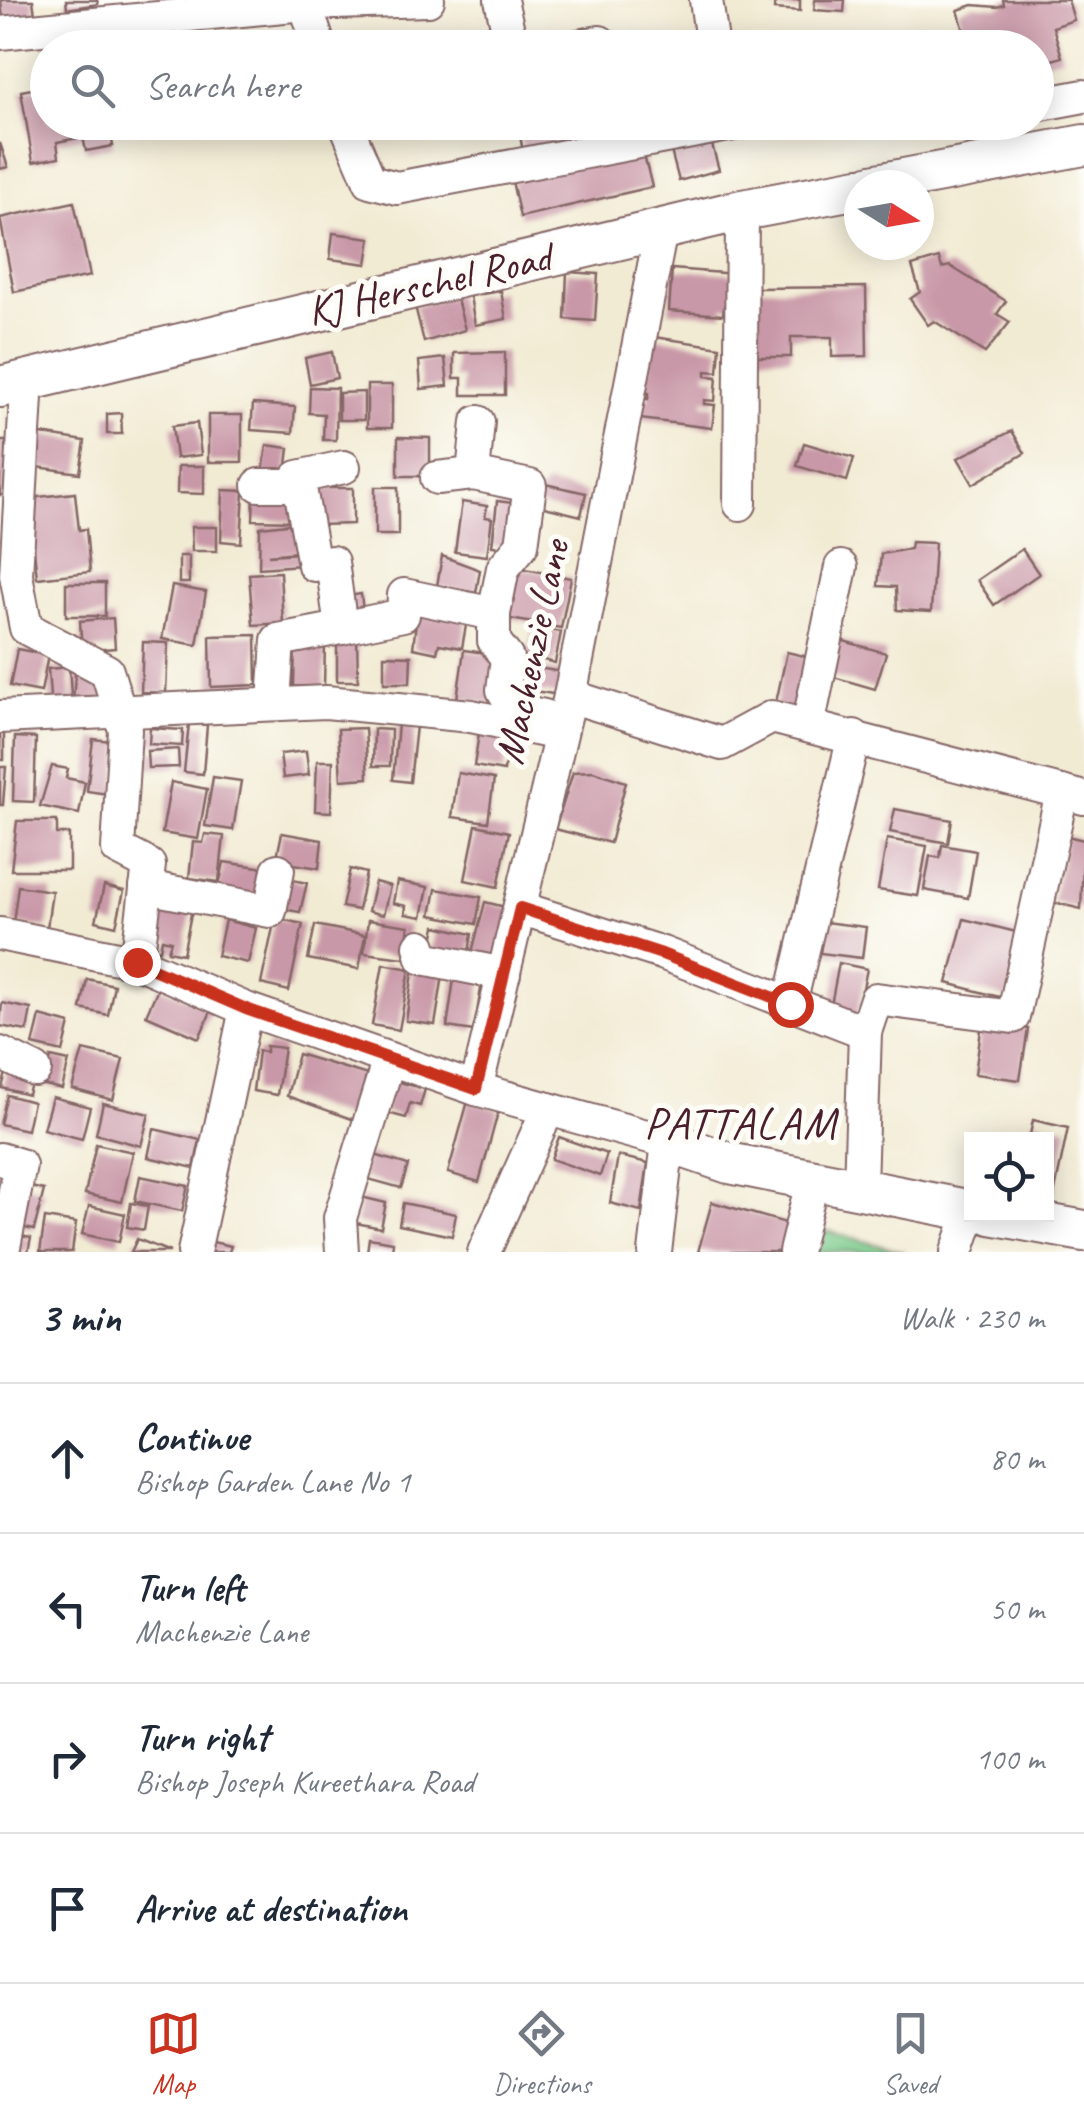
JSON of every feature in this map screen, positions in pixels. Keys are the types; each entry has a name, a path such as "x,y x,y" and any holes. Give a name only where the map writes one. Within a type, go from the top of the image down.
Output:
{"main road":[{"path":"934,173 1084,145"},
{"name":"KJ Herschel Road","path":"13,383 742,210 844,191"},
{"path":"668,1142 730,1163 964,1209"},
{"path":"1034,1222 1084,1231"}],"street":[{"path":"31,30 304,4 428,0"},
{"path":"501,0 508,30"},
{"path":"706,0 710,30"},
{"path":"304,4 313,30"},
{"path":"0,33 30,30"},
{"path":"1054,101 1084,96"},
{"path":"352,140 370,182 396,188 599,140"},
{"path":"740,504 742,210"},
{"name":"Machenzie Lane","path":"476,1089 564,716 660,230"},
{"path":"13,383 16,576 26,628 107,671 125,730 118,848 149,865 137,962"},
{"path":"473,474 478,422"},
{"path":"341,628 332,562 314,565 298,477 344,467"},
{"path":"438,478 473,474 530,486 522,545 503,568 494,614 494,641 507,658 503,690 516,710 722,744 772,717 1073,795 1013,1017 876,999 864,1032 860,1186"},
{"path":"259,485 300,485"},
{"path":"808,726 841,566"},
{"path":"274,703 278,640 403,614 404,595 494,614"},
{"path":"0,717 118,708 326,702 470,716 564,716"},
{"path":"790,1004 854,736"},
{"path":"146,887 270,911 278,870"},
{"path":"520,908 662,954 864,1032"},
{"path":"0,934 137,962 246,1009 476,1089 668,1142 656,1252"},
{"path":"420,946 424,958 504,974"},
{"path":"194,1252 246,1009"},
{"path":"0,1053 35,1070"},
{"path":"342,1252 340,1218 389,1059"},
{"path":"484,1252 548,1109"},
{"path":"0,1159 20,1165 3,1252"},
{"path":"795,1252 813,1178"},
{"path":"957,1252 967,1222"}],"green space":[{"path":"812,1227 904,1252 806,1252"}],"building":[{"path":"1,0 33,0 35,15 3,20"},
{"path":"66,0 97,0 98,4 67,9"},
{"path":"775,0 800,0 800,11 774,9"},
{"path":"815,0 845,0 844,12 814,10"},
{"path":"1003,0 1068,0 1074,20 1053,27 1054,30 964,30 958,10 973,5 1004,5"},
{"path":"1054,30 1062,57 1054,59"},
{"path":"30,89 30,140 67,140 57,142 59,157 33,162 21,91"},
{"path":"84,140 112,140 113,146 86,151"},
{"path":"521,140 618,140 618,141 524,158"},
{"path":"711,141 719,170 679,181 671,151"},
{"path":"0,143 8,167 0,169"},
{"path":"643,151 652,187 520,217 512,181"},
{"path":"74,202 90,276 14,292 0,218"},
{"path":"333,233 371,238 367,264 330,259"},
{"path":"939,258 942,268 950,266 1006,301 997,314 1010,322 985,353 934,321 928,325 910,299 920,292 912,266"},
{"path":"672,269 735,274 732,307 724,306 723,315 669,311"},
{"path":"567,272 598,274 595,321 565,319"},
{"path":"866,287 867,356 832,357 832,337 791,337 791,357 756,357 756,288"},
{"path":"501,291 506,319 475,325 470,296"},
{"path":"456,295 465,330 424,342 415,306"},
{"path":"648,336 720,347 718,372 706,371 706,376 717,377 715,401 704,400 704,404 715,405 712,428 640,419 642,398 648,399 649,393 642,392 645,370 650,370"},
{"path":"332,352 337,378 310,384 305,358"},
{"path":"505,352 505,395 462,395 462,378 454,378 454,353"},
{"path":"445,358 448,386 421,389 419,361"},
{"path":"367,385 392,385 392,428 367,428"},
{"path":"310,387 337,388 336,440 323,440 324,414 309,413"},
{"path":"364,392 364,420 339,420 339,393"},
{"path":"253,404 295,407 293,433 251,430"},
{"path":"121,413 122,434 107,434 107,414"},
{"path":"208,415 242,415 242,462 208,462"},
{"path":"197,423 201,455 176,458 172,426"},
{"path":"1012,431 1025,453 973,484 958,458"},
{"path":"35,433 85,441 80,473 30,466"},
{"path":"398,437 430,438 430,476 398,476"},
{"path":"0,441 6,441 9,495 0,495"},
{"path":"804,443 854,458 847,481 797,466"},
{"path":"267,445 289,448 285,482 262,478"},
{"path":"178,466 204,466 204,494 177,493"},
{"path":"545,484 586,493 581,516 532,504"},
{"path":"375,487 398,487 398,535 375,535"},
{"path":"316,488 353,488 353,524 317,525"},
{"path":"223,490 244,491 241,543 221,541"},
{"path":"254,490 295,491 295,521 253,520"},
{"path":"75,493 79,530 86,529 90,572 37,578 29,498"},
{"path":"497,501 513,503 508,548 492,546"},
{"path":"462,502 487,506 485,517 492,518 487,556 455,552"},
{"path":"305,522 307,551 268,555 301,553 302,565 259,568 260,527"},
{"path":"191,527 217,527 217,551 192,551"},
{"path":"911,542 935,543 931,612 897,610 896,587 878,586 881,554 910,549"},
{"path":"1022,549 1039,574 994,605 977,580"},
{"path":"179,556 189,556 189,583 179,583"},
{"path":"442,556 480,570 476,593 437,586"},
{"path":"515,567 571,578 561,628 505,618"},
{"path":"280,572 283,623 253,625 249,574"},
{"path":"66,583 105,583 105,616 66,616"},
{"path":"172,586 206,592 197,645 162,639"},
{"path":"361,594 364,619 342,597"},
{"path":"418,605 468,614 462,648 439,644 437,653 413,648"},
{"path":"113,618 115,648 82,651 80,621"},
{"path":"533,627 561,632 555,663 528,656"},
{"path":"256,635 257,685 211,687 210,636"},
{"path":"337,636 357,636 358,681 337,681"},
{"path":"833,638 886,653 875,689 823,674"},
{"path":"295,641 325,642 324,687 294,686"},
{"path":"143,642 168,643 166,693 141,692"},
{"path":"17,649 48,655 41,692 10,686"},
{"path":"464,650 499,655 493,704 457,699"},
{"path":"787,652 816,659 803,713 775,707"},
{"path":"384,655 411,656 410,683 384,683"},
{"path":"520,665 562,672 559,695 516,688"},
{"path":"69,667 72,708 51,710 48,669"},
{"path":"75,674 105,676 104,706 73,704"},
{"path":"189,723 207,725 203,774 184,772"},
{"path":"398,724 416,726 410,782 393,780"},
{"path":"0,726 4,726 4,760 0,760"},
{"path":"150,728 183,730 182,746 149,744"},
{"path":"365,728 368,778 341,780 338,729"},
{"path":"374,729 391,730 390,766 373,766"},
{"path":"479,733 509,738 504,771 474,766"},
{"path":"15,737 36,738 34,802 13,801"},
{"path":"93,739 121,742 115,795 87,791"},
{"path":"178,749 179,767 148,768 147,751"},
{"path":"306,751 309,775 283,778 280,754"},
{"path":"317,761 333,761 331,812 315,811"},
{"path":"52,766 68,769 66,778 85,782 79,814 40,806"},
{"path":"0,767 6,767 3,805 0,805"},
{"path":"593,771 626,782 610,843 555,829 573,772"},
{"path":"458,773 494,779 488,822 452,817"},
{"path":"213,777 241,781 233,830 205,826"},
{"path":"171,782 207,789 198,839 162,833"},
{"path":"895,809 952,820 948,843 890,832"},
{"path":"17,821 57,821 57,834 69,834 69,870 11,870"},
{"path":"476,825 509,832 498,887 465,880"},
{"path":"282,833 322,840 319,868 276,861"},
{"path":"205,834 224,836 219,882 189,878 193,842 203,843"},
{"path":"1067,836 1084,840 1081,909 1052,902"},
{"path":"887,839 927,846 918,896 878,890"},
{"path":"942,845 976,851 968,898 924,890 930,856 940,858"},
{"path":"224,862 265,868 259,901 217,895"},
{"path":"350,869 366,873 358,910 342,907"},
{"path":"283,878 307,883 300,912 277,908"},
{"path":"397,881 428,887 422,917 405,914 406,906 393,903"},
{"path":"375,882 390,886 383,915 368,911"},
{"path":"18,886 52,891 47,928 13,923"},
{"path":"104,886 124,891 116,926 96,921"},
{"path":"436,889 481,897 476,924 431,915"},
{"path":"154,897 193,904 183,954 168,951 171,941 162,939 160,950 144,947"},
{"path":"485,902 517,910 503,968 470,960"},
{"path":"275,918 303,924 289,991 261,984"},
{"path":"964,919 1024,934 1007,999 947,983"},
{"path":"225,920 256,928 248,963 217,956"},
{"path":"368,920 409,926 404,958 364,953"},
{"path":"824,922 866,927 862,958 820,953"},
{"path":"315,925 365,935 359,969 308,959"},
{"path":"436,926 472,934 468,958 431,951"},
{"path":"839,963 867,969 857,1016 830,1010"},
{"path":"383,964 410,969 399,1030 372,1025"},
{"path":"414,965 444,969 435,1025 406,1021"},
{"path":"455,972 483,976 474,1031 447,1027"},
{"path":"87,979 114,985 108,1015 81,1009"},
{"path":"159,986 212,1009 199,1038 146,1015"},
{"path":"2,1003 31,1009 27,1031 0,1026"},
{"path":"40,1016 70,1024 63,1052 33,1045"},
{"path":"982,1022 1028,1029 1020,1080 975,1074"},
{"path":"266,1046 284,1048 277,1095 253,1091 258,1051 266,1052"},
{"path":"83,1050 123,1059 113,1100 72,1089"},
{"path":"298,1054 371,1076 357,1121 287,1096"},
{"path":"51,1057 69,1061 62,1089 44,1085"},
{"path":"7,1069 33,1075 28,1095 2,1088"},
{"path":"392,1080 425,1089 420,1106 410,1103 406,1118 384,1112"},
{"path":"7,1095 33,1102 27,1130 0,1124"},
{"path":"52,1097 90,1107 82,1139 43,1129"},
{"path":"468,1101 499,1109 479,1182 448,1173"},
{"path":"103,1103 149,1114 141,1146 96,1134"},
{"path":"1033,1120 1068,1128 1054,1195 1054,1132 1031,1132"},
{"path":"154,1129 200,1140 194,1168 148,1157"},
{"path":"559,1137 607,1154 600,1176 551,1159"},
{"path":"96,1144 133,1152 122,1202 85,1194"},
{"path":"368,1153 408,1165 401,1188 361,1177"},
{"path":"618,1156 648,1163 641,1211 610,1203"},
{"path":"140,1176 188,1186 182,1211 135,1201"},
{"path":"22,1185 44,1190 34,1230 12,1225"},
{"path":"361,1197 386,1203 381,1228 356,1223"},
{"path":"712,1202 793,1225 785,1252 698,1252"},
{"path":"131,1203 148,1206 144,1230 127,1227"},
{"path":"403,1203 456,1214 452,1236 399,1225"},
{"path":"89,1206 125,1214 119,1242 82,1234"},
{"path":"45,1218 76,1223 72,1252 40,1252"},
{"path":"16,1235 31,1238 28,1252 12,1252"},
{"path":"369,1238 393,1242 392,1252 367,1252"},
{"path":"137,1239 170,1252 131,1252"},
{"path":"208,1241 231,1246 229,1252 205,1252"}],"district":[{"name":"PATTALAM","path":"741,1123"}],"route":[{"path":"137,962 246,1009 476,1089 520,908 662,954 790,1004"}]}
